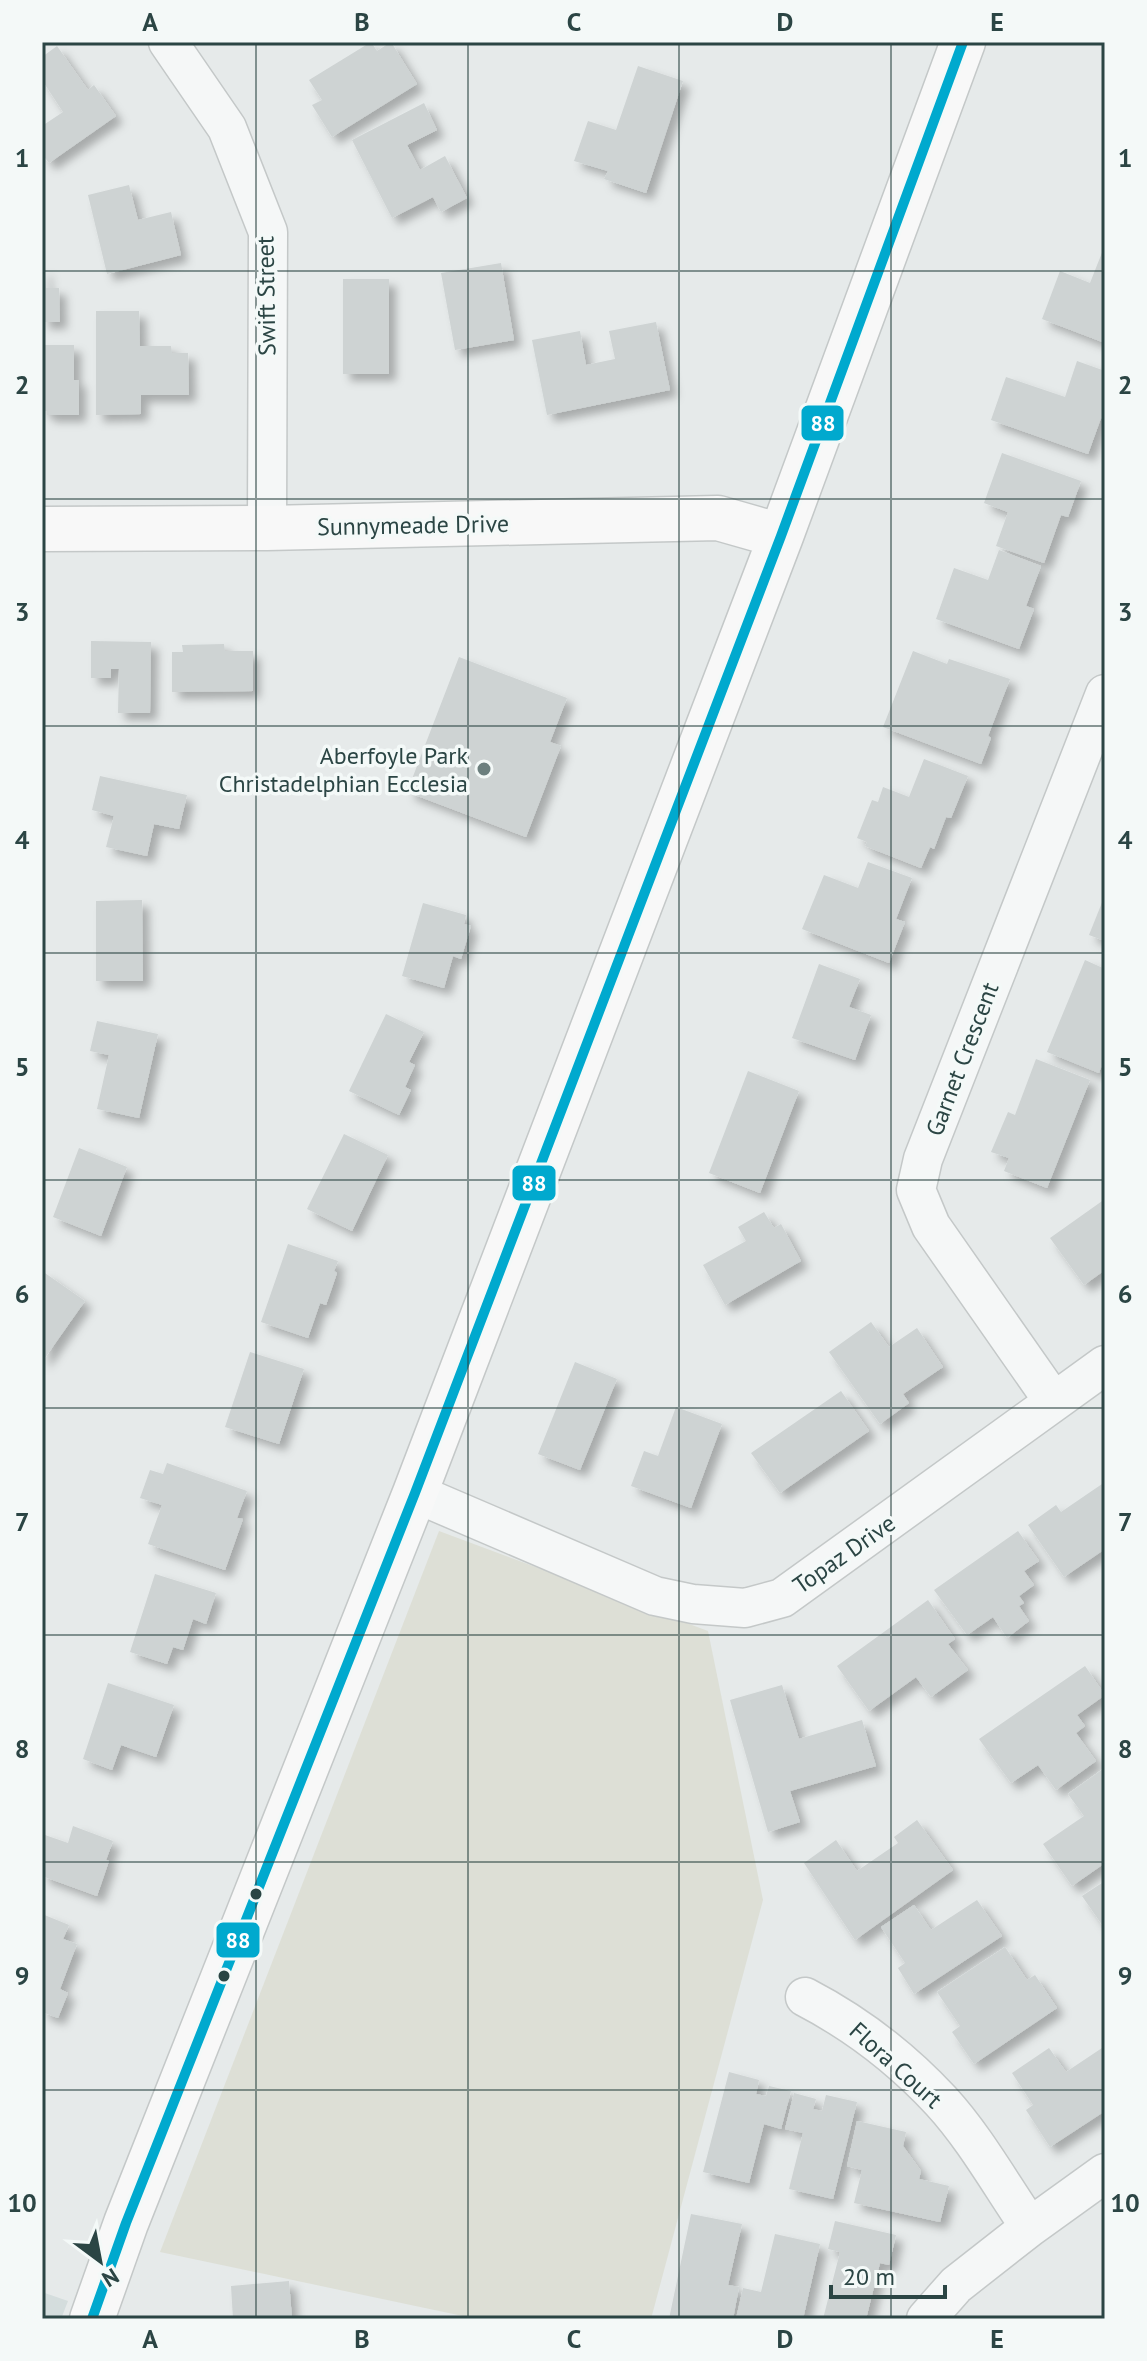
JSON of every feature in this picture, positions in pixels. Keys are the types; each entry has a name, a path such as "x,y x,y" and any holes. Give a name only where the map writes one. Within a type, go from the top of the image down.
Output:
{"street":[{"name":"Swift Street","path":"168,42 227,128 268,232 267,528"},
{"path":"92,2319 126,2223 415,1493 781,536 963,42"},
{"name":"Sunnymeade Drive","path":"42,529 267,528 718,518 781,536"},
{"name":"Garnet Crescent","path":"1054,1402 931,1226 916,1190 923,1159 1105,694"},
{"name":"Topaz Drive","path":"415,1493 655,1596 693,1604 745,1608 782,1598 1105,1365"},
{"name":"Flora Court","path":"805,1997 839,2014 892,2055 942,2102 1030,2227"},
{"path":"926,2319 956,2285 1105,2173"}],"shaded area":[{"path":"439,1531 708,1631 763,1900 651,2319 477,2319 160,2252"},
{"path":"42,2292 68,2301 61,2319 42,2319"}],"building":[{"path":"371,42 377,51 391,42 417,84 332,137 312,105 322,100 309,80"},
{"path":"57,46 88,90 94,85 116,116 49,163 42,154 42,126 63,112 42,80 42,57"},
{"path":"638,66 683,81 646,193 604,179 608,171 574,161 588,121 616,130"},
{"path":"424,103 437,130 407,145 420,170 445,156 467,198 441,212 433,197 392,218 352,140"},
{"path":"129,185 138,220 171,212 181,255 107,274 88,195"},
{"path":"1105,245 1105,343 1042,319 1060,271 1090,283"},
{"path":"501,263 514,340 455,350 441,273"},
{"path":"42,269 45,269 46,288 59,288 60,322 42,322"},
{"path":"343,279 389,279 389,374 343,374"},
{"path":"96,311 139,311 140,346 171,346 172,353 188,353 189,395 141,395 141,414 96,415"},
{"path":"656,322 670,390 547,415 532,340 580,331 586,365 615,359 609,331"},
{"path":"42,345 74,345 74,380 79,380 79,415 47,415 47,411 42,411"},
{"path":"1077,361 1105,371 1105,420 1101,418 1088,454 991,420 1006,377 1065,397"},
{"path":"1002,453 1081,481 1068,517 1061,515 1044,563 996,546 1008,512 984,503"},
{"path":"999,550 1041,566 1026,606 1034,609 1019,649 936,619 954,568 988,580"},
{"path":"91,641 151,642 150,713 118,713 119,669 111,669 111,678 91,678"},
{"path":"224,644 225,651 253,651 253,691 172,692 172,652 183,652 182,645"},
{"path":"913,651 947,664 949,659 1010,679 988,736 991,738 981,764 883,727"},
{"name":"Aberfoyle Park Christadelphian Ecclesia","path":"459,657 567,698 550,742 561,746 526,837 407,792"},
{"path":"924,759 968,776 951,818 946,817 934,849 930,847 921,868 865,846 867,842 857,838 872,800 878,802 883,787 909,797"},
{"path":"100,776 187,795 179,829 154,824 147,856 106,847 114,816 92,810"},
{"path":"868,862 912,878 896,919 905,922 889,963 802,929 824,875 858,888"},
{"path":"1105,895 1105,941 1089,935"},
{"path":"142,900 143,981 96,981 96,901"},
{"path":"423,903 466,915 464,924 471,926 461,959 453,956 444,988 402,976"},
{"path":"1085,960 1105,969 1105,1068 1101,1067 1099,1073 1047,1052"},
{"path":"819,964 860,979 849,1007 871,1015 855,1060 792,1038"},
{"path":"386,1014 424,1032 409,1062 415,1065 405,1087 411,1090 399,1115 349,1091"},
{"path":"97,1021 158,1034 139,1118 97,1109 109,1055 90,1051"},
{"path":"1036,1059 1090,1080 1047,1188 1004,1171 1009,1158 991,1152 1008,1112 1015,1115"},
{"path":"748,1071 799,1091 760,1193 709,1173"},
{"path":"344,1134 388,1155 352,1231 307,1209"},
{"path":"79,1148 127,1167 101,1236 53,1217"},
{"path":"1105,1199 1105,1270 1084,1285 1050,1238"},
{"path":"764,1212 774,1228 781,1224 801,1261 725,1305 703,1265 746,1241 738,1227"},
{"path":"288,1244 338,1261 326,1305 320,1303 308,1338 261,1322"},
{"path":"42,1271 85,1301 42,1362"},
{"path":"871,1322 889,1347 917,1328 943,1367 903,1394 909,1403 880,1424 829,1352"},
{"path":"250,1352 304,1369 279,1444 225,1427"},
{"path":"575,1362 617,1379 580,1470 538,1454"},
{"path":"841,1391 869,1431 780,1493 751,1453"},
{"path":"676,1407 722,1424 691,1508 631,1486 644,1451 658,1456"},
{"path":"167,1463 247,1491 237,1518 243,1519 225,1570 148,1544 162,1505 140,1498 150,1470 163,1474"},
{"path":"1105,1482 1105,1549 1064,1577 1028,1525 1056,1505 1061,1512"},
{"path":"1018,1531 1039,1561 1024,1571 1034,1585 1019,1596 1024,1603 1019,1606 1029,1621 1007,1638 993,1617 967,1635 934,1590"},
{"path":"155,1574 216,1593 206,1624 193,1619 183,1650 173,1647 167,1664 130,1652"},
{"path":"928,1600 955,1639 948,1644 968,1670 931,1697 916,1677 869,1711 837,1666"},
{"path":"1085,1666 1105,1695 1077,1715 1085,1726 1076,1733 1096,1761 1056,1790 1038,1765 1011,1783 979,1739"},
{"path":"108,1683 174,1705 156,1757 121,1745 112,1770 83,1759"},
{"path":"782,1685 799,1739 862,1720 876,1766 790,1791 800,1822 768,1832 730,1700"},
{"path":"1103,1769 1105,1863 1072,1886 1043,1844 1084,1816 1068,1794"},
{"path":"917,1820 953,1870 855,1940 804,1863 836,1840 857,1871 898,1843 894,1837"},
{"path":"73,1826 113,1841 97,1896 42,1876 42,1834 68,1843"},
{"path":"1105,1881 1105,1929 1082,1896"},
{"path":"977,1900 1002,1936 914,1994 898,1968 905,1963 881,1927 914,1905 931,1930"},
{"path":"42,1914 69,1925 63,1939 77,1944 60,1989 68,1993 58,2018 42,2012"},
{"path":"1005,1947 1027,1980 1035,1975 1057,2008 974,2064 952,2032 960,2026 937,1992"},
{"path":"1049,2048 1066,2072 1102,2048 1105,2053 1105,2111 1050,2147 1026,2110 1033,2105 1012,2073"},
{"path":"729,2072 759,2080 756,2094 766,2096 769,2086 791,2091 781,2129 764,2124 749,2183 703,2172"},
{"path":"794,2093 816,2099 813,2109 822,2111 826,2095 857,2102 833,2199 789,2189 803,2133 785,2129"},
{"path":"857,2121 906,2132 903,2146 921,2171 919,2179 949,2186 940,2222 854,2203 862,2170 847,2166"},
{"path":"691,2214 742,2224 728,2285 739,2287 733,2319 669,2319"},
{"path":"835,2221 896,2235 889,2265 880,2263 866,2319 823,2319 840,2252 828,2249"},
{"path":"775,2234 820,2244 803,2319 736,2319 743,2288 761,2292"},
{"path":"289,2281 292,2319 233,2319 231,2286"}],"transit line":[{"name":"88","path":"92,2319 126,2223 415,1493 781,536 963,42"}],"place":[{"name":"Aberfoyle Park Christadelphian Ecclesia","path":"484,769"}]}
